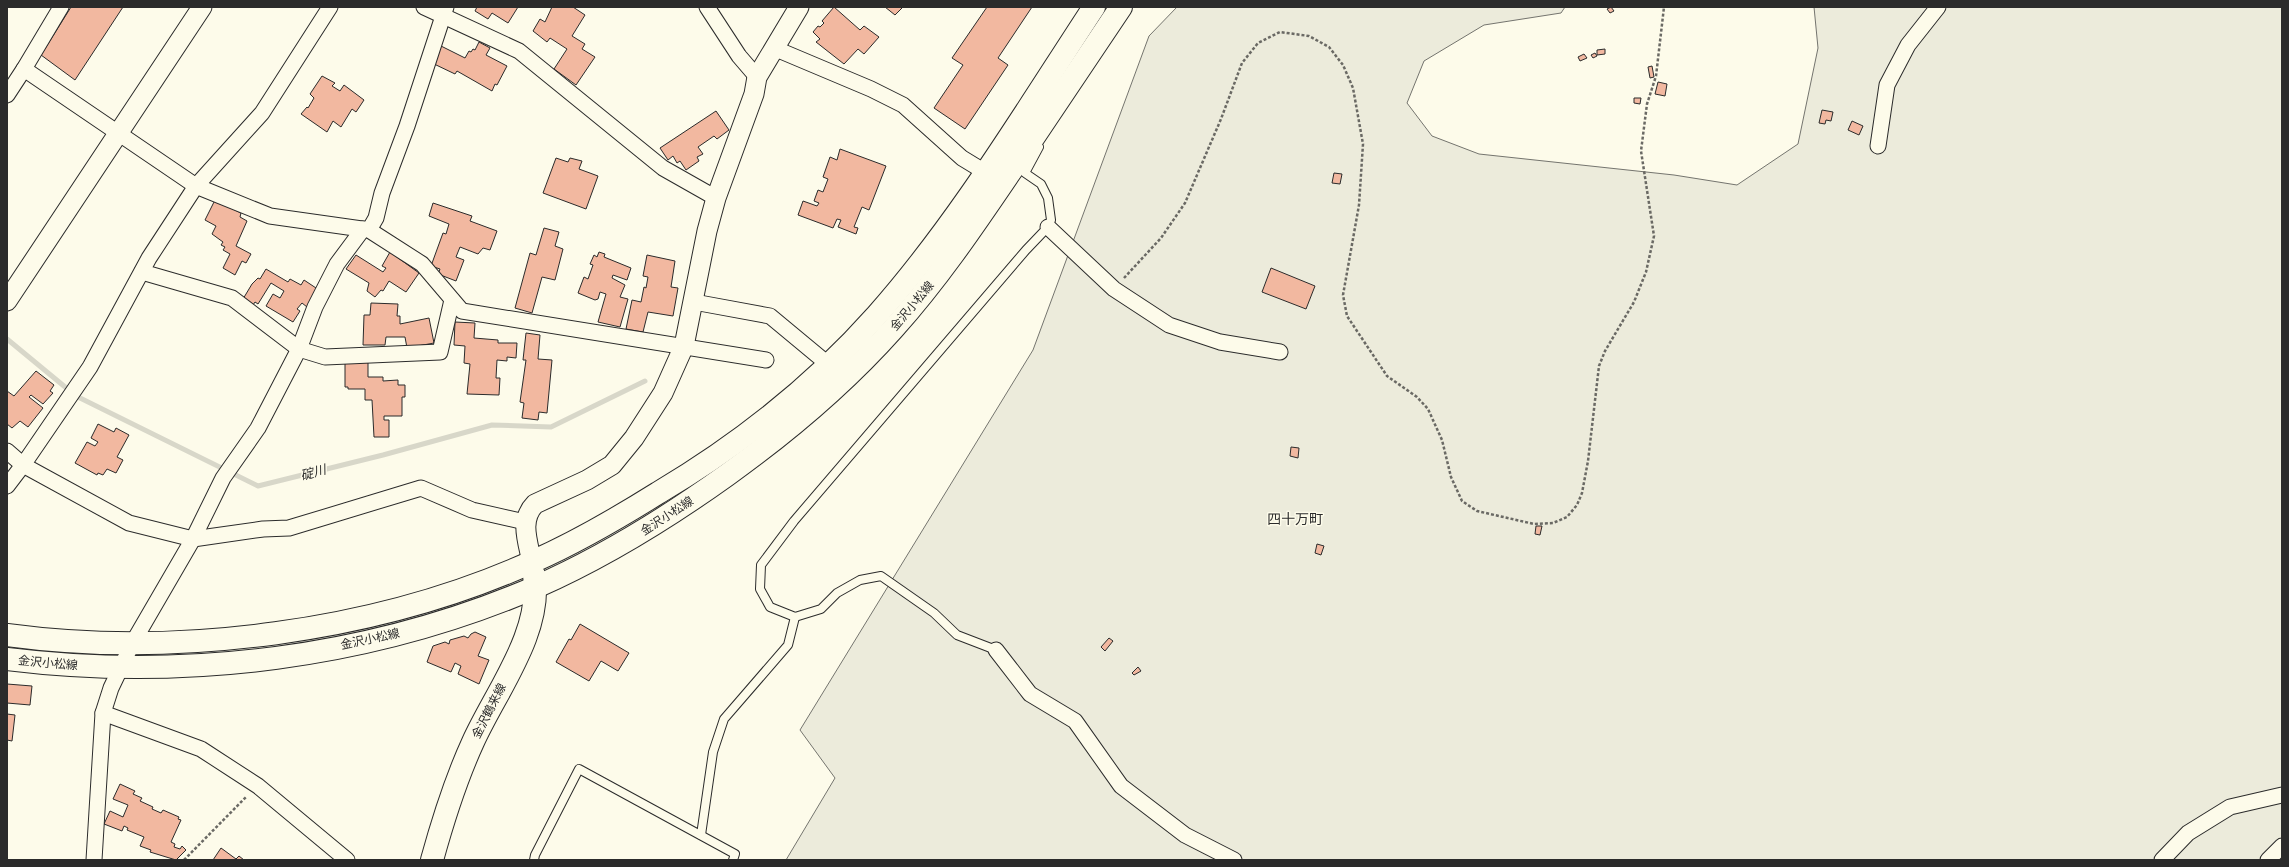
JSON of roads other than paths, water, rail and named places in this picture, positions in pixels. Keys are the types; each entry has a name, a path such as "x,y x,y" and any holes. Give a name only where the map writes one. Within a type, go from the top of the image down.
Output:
{"main road":[{"name":"金沢小松線","path":"7,635 66,642 132,644 261,636 319,626 424,601 481,582 532,562 619,517 677,482 728,448 778,410 829,365 876,316 919,266 956,217 1094,7"},
{"name":"金沢小松線","path":"7,659 63,665 166,667 262,659 378,639 433,624 536,587 637,535 692,500 784,433 845,378 892,330 937,277 973,230 1121,7"},
{"name":"金沢鶴来線","path":"432,860 453,794 473,742 523,643 532,620 536,587 532,562"}],"street":[{"path":"7,95 61,7"},
{"path":"7,301 202,7"},
{"path":"7,486 23,466 90,367 142,272 196,186 262,113 330,7"},
{"path":"424,7 444,10 519,51 663,168 716,198"},
{"path":"707,7 739,56 757,77"},
{"path":"532,562 525,522 527,515 535,504 599,474 622,454 663,393 684,346 694,302 700,262 716,198 754,94 757,77 776,49 799,7"},
{"path":"1878,146 1887,85 1908,45 1938,7"},
{"path":"94,860 103,713 111,688 132,644 193,539 223,478 258,428 299,349 315,307 337,264 376,218 382,193 407,126 444,10"},
{"path":"776,49 871,89 902,105 962,158 985,172"},
{"path":"24,69 117,134 196,186 270,216 366,230 422,264 462,311 766,360"},
{"path":"1048,227 1114,289 1170,325 1220,342 1280,352"},
{"path":"142,272 232,298 299,349 325,356 440,352 452,300"},
{"path":"694,302 770,316 829,365"},
{"path":"7,451 23,466 129,523 193,539 263,529 289,528 421,488 472,510 525,522"},
{"path":"996,650 1030,694 1075,720 1121,786 1185,835 1234,860"},
{"path":"103,713 201,749 258,786 347,860"},
{"path":"2162,860 2188,833 2230,807 2282,795"},
{"path":"2268,860 2282,846"}],"lane":[{"path":"996,650 957,636 934,614 881,576 860,580 837,593 821,609 795,617 770,607 760,589 761,565 799,515 1021,256 1048,227 1051,220 1048,198 1041,184 1025,173 1078,72"},
{"path":"701,835 714,752 724,719 788,645 795,617"},
{"path":"534,860 580,769 735,854 733,860"}],"waterway":[{"name":"碇川","path":"7,339 76,396 258,486 383,455 492,425 551,427 645,381"}],"district":[{"name":"四十万町","path":"1295,519"}]}
